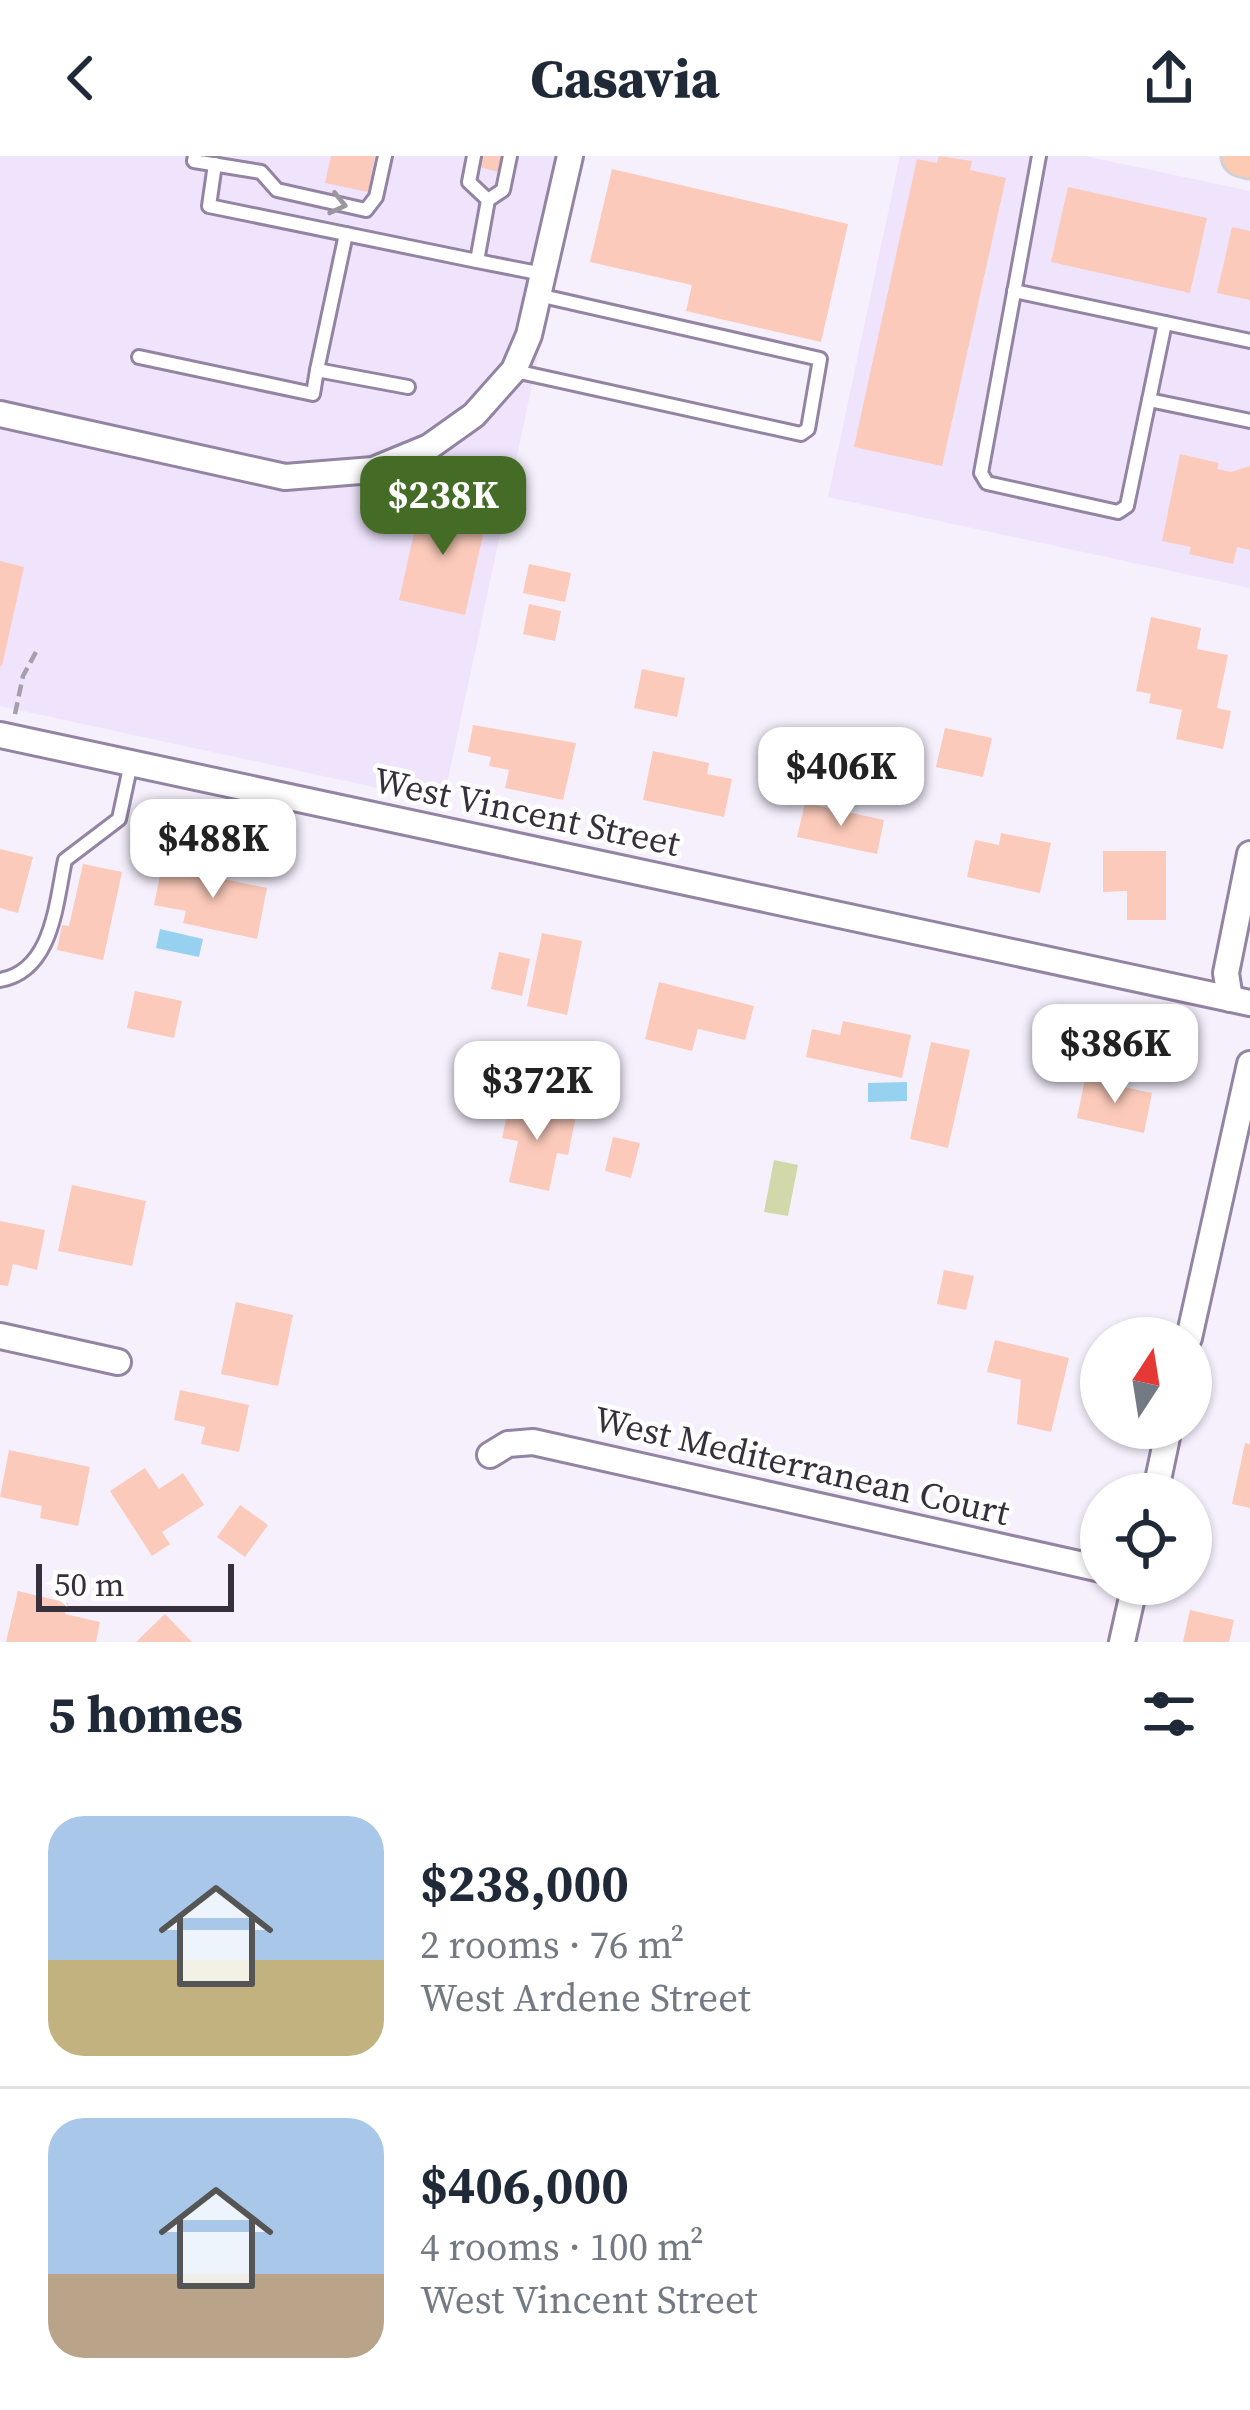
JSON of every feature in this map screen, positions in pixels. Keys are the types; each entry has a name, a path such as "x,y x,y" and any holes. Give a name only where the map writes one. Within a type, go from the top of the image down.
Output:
{"street":[{"path":"0,414 285,477 373,470 429,447 474,415 514,370 541,285 570,156"},
{"name":"West Vincent Street","path":"5,736 1240,1001"},
{"path":"1240,1001 1226,973 1250,854"},
{"path":"1194,1317 1250,1064"},
{"path":"0,1336 118,1362"},
{"name":"West Mediterranean Court","path":"490,1455 508,1444 533,1442 1080,1564"},
{"path":"1122,1642 1130,1605"}],"lane":[{"path":"195,156 194,160 261,172 277,190 366,210 376,196 385,156"},
{"path":"261,172 264,156"},
{"path":"474,156 470,182 488,200"},
{"path":"477,261 488,200 503,190 509,156"},
{"path":"1039,156 981,473 987,483 1118,512 1126,506 1166,323"},
{"path":"215,164 209,206 477,261 541,285 820,359 808,429 801,434 514,370"},
{"path":"139,357 313,394 346,234"},
{"path":"1014,291 1250,341"},
{"path":"317,370 409,387"},
{"path":"1149,400 1250,422"},
{"path":"0,980 24,971 47,939 65,860 119,819 130,763"}],"path":[{"path":"5,736 23,676 36,652"}],"shaded area":[{"path":"0,156 581,156 443,802 0,706"},
{"path":"900,156 1085,156 1250,191 1250,588 828,497"}],"green space":[{"path":"774,1160 798,1165 788,1216 764,1212"}],"water":[{"path":"160,929 203,939 199,957 156,948"},
{"path":"907,1082 907,1101 868,1102 868,1083"}],"building":[{"path":"331,156 375,156 368,192 325,183"},
{"path":"481,156 502,156 499,172 479,167"},
{"path":"939,156 972,161 970,170 1006,178 942,466 854,447 917,159 937,163"},
{"path":"612,169 848,224 821,342 686,311 692,285 590,262"},
{"path":"1068,187 1207,218 1190,293 1051,262"},
{"path":"1232,227 1250,231 1250,300 1217,293"},
{"path":"1180,454 1219,463 1217,469 1231,472 1250,466 1250,550 1237,547 1233,564 1189,554 1191,547 1162,541"},
{"path":"421,502 487,517 465,615 399,600"},
{"path":"0,561 24,567 2,666 0,666"},
{"path":"529,564 571,573 565,602 523,593"},
{"path":"529,604 561,611 555,641 523,634"},
{"path":"1151,617 1201,628 1197,649 1228,655 1217,708 1231,711 1223,749 1176,739 1182,710 1149,703 1151,694 1136,691"},
{"path":"642,669 685,678 677,717 634,708"},
{"path":"473,725 576,743 563,800 505,788 509,770 489,766 491,757 468,752"},
{"path":"945,728 992,738 983,777 936,767"},
{"path":"653,751 709,763 707,774 732,779 724,817 643,800"},
{"path":"805,803 884,820 877,854 797,837"},
{"path":"1001,833 1051,843 1040,893 967,877 975,840 999,845"},
{"path":"0,849 33,857 18,913 0,908"},
{"path":"1103,851 1166,851 1166,920 1127,920 1127,891 1103,892"},
{"path":"83,864 122,872 103,960 57,950 62,925 69,926"},
{"path":"162,866 267,888 257,939 183,923 186,911 154,905"},
{"path":"542,933 582,941 567,1015 527,1006"},
{"path":"499,952 530,959 522,996 491,989"},
{"path":"659,982 754,1006 745,1040 698,1029 692,1051 645,1039"},
{"path":"135,991 182,1001 174,1038 127,1028"},
{"path":"843,1021 911,1035 902,1078 806,1057 812,1029 840,1035"},
{"path":"931,1042 970,1050 948,1148 910,1139"},
{"path":"1085,1079 1152,1093 1144,1133 1077,1118"},
{"path":"510,1102 576,1116 568,1155 557,1153 549,1191 509,1182 518,1141 502,1138"},
{"path":"613,1137 640,1143 631,1178 605,1171"},
{"path":"72,1185 146,1201 132,1266 58,1251"},
{"path":"0,1221 45,1230 37,1270 13,1264 8,1286 0,1285"},
{"path":"944,1270 974,1276 966,1310 937,1304"},
{"path":"236,1302 293,1315 278,1386 221,1374"},
{"path":"995,1340 1069,1358 1051,1432 1017,1424 1021,1380 987,1372"},
{"path":"180,1390 249,1405 239,1452 201,1444 205,1427 174,1420"},
{"path":"1245,1443 1250,1444 1250,1508 1232,1504"},
{"path":"9,1450 90,1467 78,1526 40,1518 42,1506 0,1497"},
{"path":"145,1468 159,1489 183,1473 204,1505 162,1532 170,1544 152,1556 110,1491"},
{"path":"240,1505 268,1525 245,1557 217,1537"},
{"path":"18,1591 68,1603 65,1614 100,1622 96,1642 6,1642"},
{"path":"1190,1610 1234,1620 1229,1642 1183,1642"},
{"path":"165,1614 192,1642 136,1642"}]}
